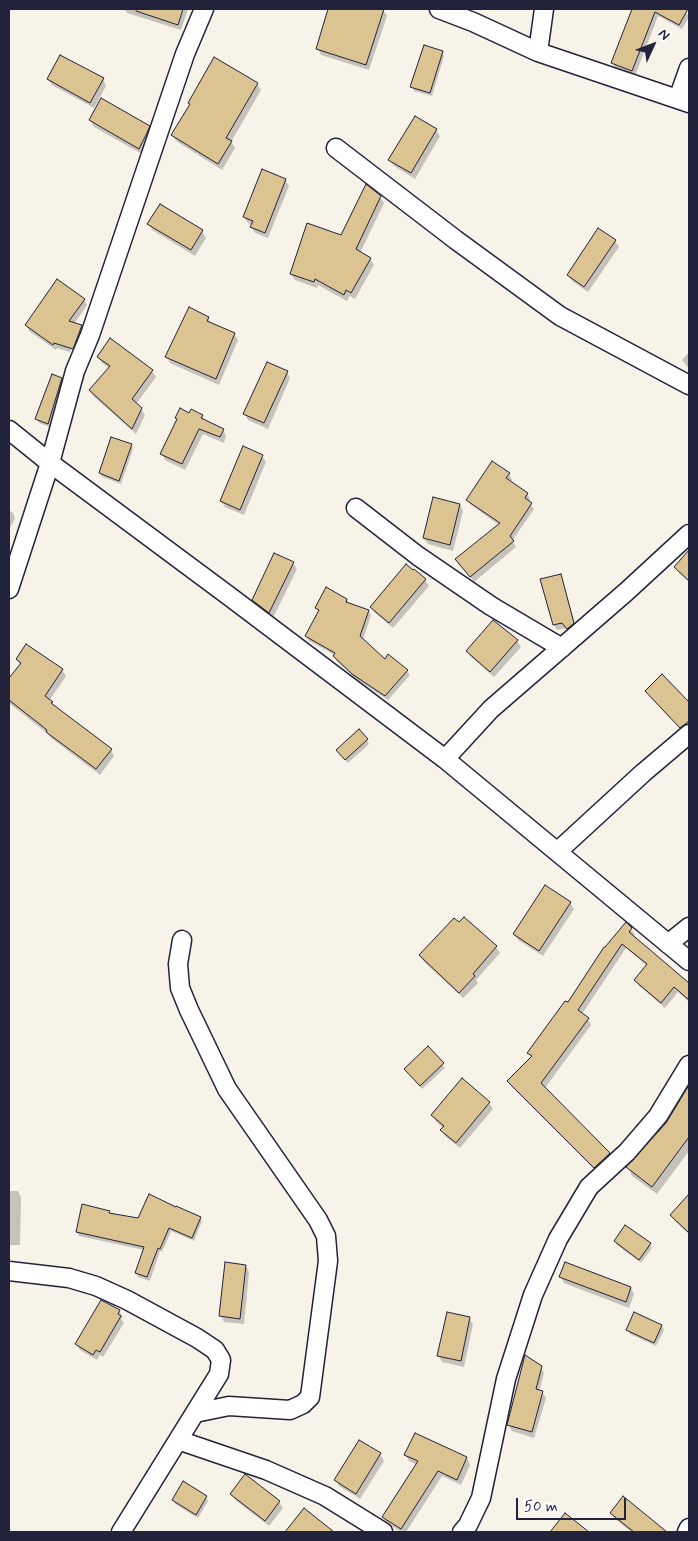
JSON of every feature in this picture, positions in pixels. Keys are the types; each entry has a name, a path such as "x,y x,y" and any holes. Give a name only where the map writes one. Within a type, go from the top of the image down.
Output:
{"street":[{"path":"9,589 50,463 75,371 90,335 185,54 204,9"},
{"path":"439,9 473,22 538,52 684,101 689,68"},
{"path":"538,52 544,9"},
{"path":"336,148 456,240 560,316 689,385"},
{"path":"9,430 50,463 445,759 689,961"},
{"path":"356,508 418,556 491,606 562,648"},
{"path":"445,759 491,709 626,592 689,534"},
{"path":"557,852 643,773 689,734"},
{"path":"668,944 689,927"},
{"path":"182,940 178,964 180,988 189,1010 228,1089 318,1220 326,1236 328,1261 310,1397 303,1404 290,1410 229,1406 195,1413"},
{"path":"462,1532 468,1525 481,1498 506,1379 533,1295 558,1239 589,1187 627,1152 658,1116 689,1065"},
{"path":"9,1271 69,1278 96,1286 127,1300 198,1338 215,1350 220,1360 219,1374 121,1532"},
{"path":"178,1440 266,1470 325,1496 383,1532"},
{"path":"687,1532 689,1528"}],"building":[{"path":"136,9 183,9 178,25 136,11"},
{"path":"328,9 384,9 366,65 316,49"},
{"path":"632,9 688,9 679,25 655,12 632,71 611,63"},
{"path":"424,45 443,51 430,93 410,87"},
{"path":"60,55 104,78 90,103 47,79"},
{"path":"214,57 258,83 226,138 232,141 218,164 171,135 190,104 188,103"},
{"path":"101,98 150,126 139,149 89,120"},
{"path":"415,116 437,129 411,173 388,160"},
{"path":"262,169 286,179 265,233 250,227 253,221 243,217"},
{"path":"366,184 381,196 356,249 371,258 351,293 346,290 344,295 315,279 314,282 290,274 307,223 341,235"},
{"path":"160,204 203,230 191,250 147,224"},
{"path":"598,228 616,240 584,287 567,275"},
{"path":"57,279 85,299 69,321 82,325 73,349 54,343 53,345 25,325"},
{"path":"189,307 209,317 207,321 235,333 216,379 165,357"},
{"path":"110,338 153,370 132,399 142,408 132,429 89,390 110,366 97,357"},
{"path":"267,362 288,371 264,423 243,414"},
{"path":"52,374 62,378 48,424 35,419"},
{"path":"180,408 189,413 191,409 203,415 201,418 224,429 220,437 199,429 182,464 160,454 177,419 175,418"},
{"path":"111,437 132,444 119,481 99,473"},
{"path":"243,446 263,455 240,510 220,501"},
{"path":"492,461 510,473 506,478 528,493 525,498 532,503 510,536 514,541 470,577 455,559 500,523 466,500"},
{"path":"433,497 460,504 450,545 423,538"},
{"path":"689,550 689,581 674,567"},
{"path":"274,553 294,562 269,613 252,600"},
{"path":"406,564 426,579 389,623 370,607"},
{"path":"561,574 574,623 567,629 562,623 553,625 540,579"},
{"path":"326,587 347,599 346,602 369,610 360,636 385,659 388,654 408,670 385,696 352,674 333,656 335,653 305,636 319,610 315,608"},
{"path":"493,620 518,640 490,672 466,651"},
{"path":"26,644 63,669 45,696 53,702 51,703 112,749 96,769 46,732 47,730 9,700 9,678 21,663 16,659"},
{"path":"662,674 689,702 689,721 680,728 645,691"},
{"path":"359,729 368,739 345,760 336,750"},
{"path":"545,885 571,902 539,951 513,934"},
{"path":"464,917 497,946 473,974 475,976 459,993 419,955 454,918 459,922"},
{"path":"626,922 632,928 629,932 689,983 689,1000 674,987 661,1003 634,980 647,964 622,944 578,1010 589,1018 541,1083 610,1153 594,1168 507,1081 532,1056 527,1053 565,1001 568,1002 604,947"},
{"path":"428,1046 444,1063 420,1086 404,1069"},
{"path":"462,1078 490,1102 456,1143 440,1130 444,1126 431,1115"},
{"path":"689,1085 689,1137 652,1187 626,1167 666,1123"},
{"path":"149,1194 201,1217 192,1238 169,1228 160,1249 158,1248 147,1277 135,1273 144,1247 76,1232 82,1204 110,1211 109,1213 138,1218"},
{"path":"689,1194 689,1233 670,1215"},
{"path":"625,1225 651,1243 639,1260 614,1241"},
{"path":"225,1262 246,1265 240,1319 219,1316"},
{"path":"565,1262 631,1287 626,1302 559,1277"},
{"path":"101,1300 120,1310 118,1314 121,1316 100,1352 96,1350 93,1355 75,1344"},
{"path":"447,1312 470,1317 461,1361 437,1356"},
{"path":"634,1312 662,1325 654,1343 626,1330"},
{"path":"525,1355 542,1366 536,1389 543,1391 532,1432 507,1425"},
{"path":"415,1433 467,1457 457,1480 438,1471 401,1529 382,1517 418,1461 404,1455"},
{"path":"359,1440 381,1453 356,1494 334,1480"},
{"path":"245,1474 280,1501 265,1521 230,1494"},
{"path":"183,1481 207,1496 196,1515 172,1500"},
{"path":"623,1496 667,1532 634,1532 610,1513"},
{"path":"304,1508 334,1532 285,1532"},
{"path":"565,1513 589,1532 550,1532"}]}
